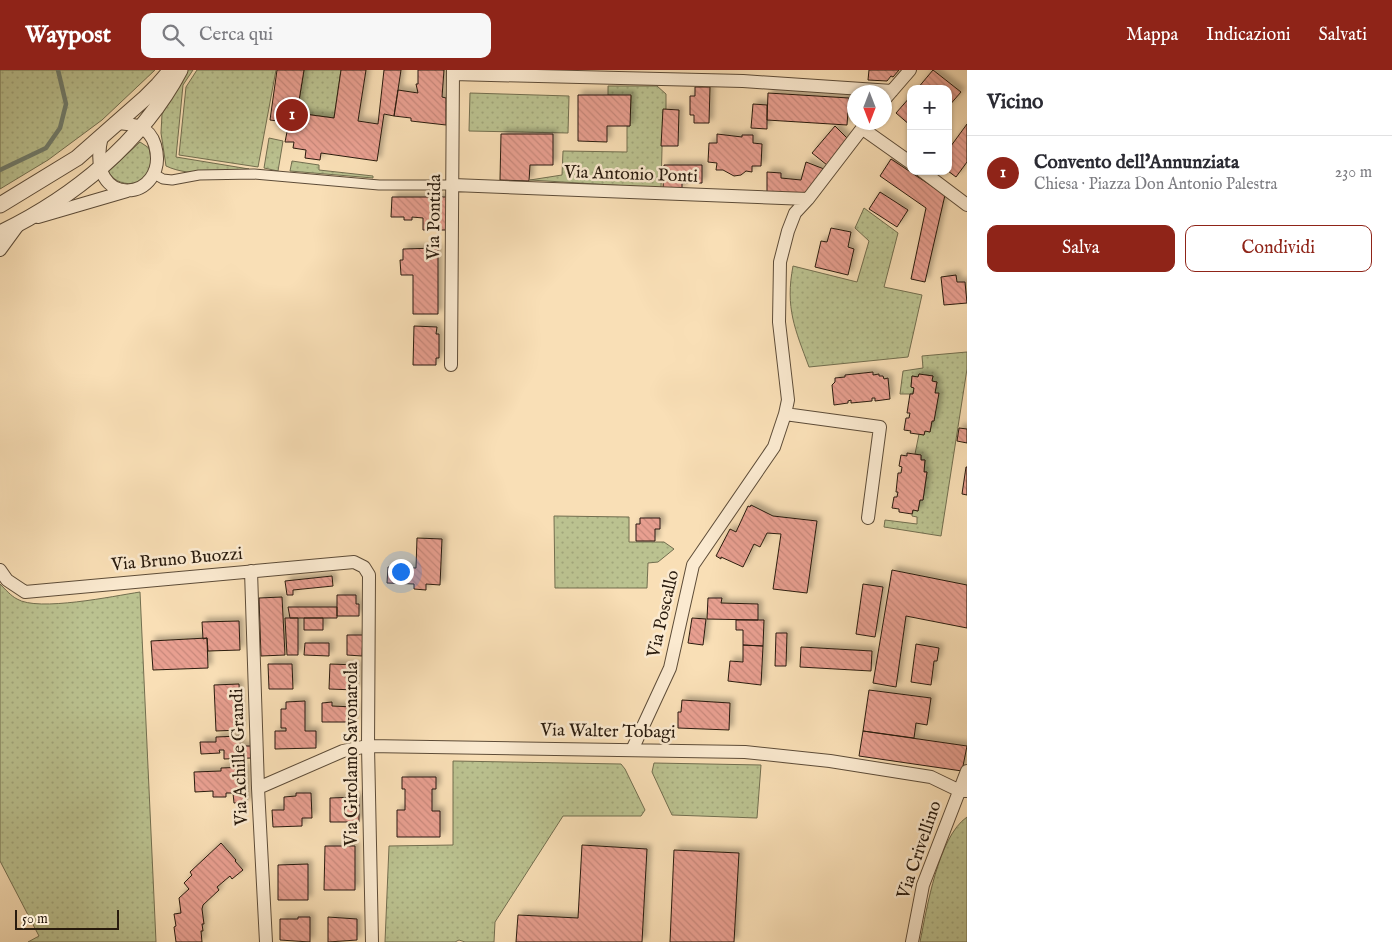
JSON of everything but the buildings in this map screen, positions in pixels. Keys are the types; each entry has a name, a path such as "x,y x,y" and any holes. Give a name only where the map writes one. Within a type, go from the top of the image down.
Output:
{"street":[{"path":"0,205 77,158 158,85 170,70"},
{"path":"0,250 19,224 71,190 113,157 142,127 170,89 180,70"},
{"path":"892,91 910,70"},
{"path":"453,72 675,74 847,92"},
{"name":"Via Pontida","path":"451,365 453,72"},
{"path":"0,233 19,224 71,206 140,188 148,182 158,164 154,141 142,127 131,123 115,123"},
{"name":"Via Poscallo","path":"632,750 670,668 694,565 774,447 785,414 788,400 780,322 780,262 788,231 795,213 862,130"},
{"path":"870,130 907,160"},
{"path":"102,136 99,150 100,168 103,176 118,189 129,190"},
{"path":"154,174 162,179 172,180 199,175 254,174 379,185 453,185"},
{"path":"927,175 967,205"},
{"name":"Via Antonio Ponti","path":"453,185 808,199"},
{"path":"785,414 880,427 868,518"},
{"name":"Via Bruno Buozzi","path":"0,570 6,580 25,592 354,562 364,568"},
{"name":"Via Girolamo Savonarola","path":"364,568 369,575 368,746 372,942"},
{"name":"Via Achille Grandi","path":"251,571 258,788 266,942"},
{"name":"Via Walter Tobagi","path":"258,788 343,751 368,746 745,752 830,761 931,777 964,791"},
{"name":"Via Crivellino","path":"912,942 923,885 952,807 964,791 967,771"}],"green space":[{"path":"0,70 155,70 102,120 48,160 0,189"},
{"path":"187,70 193,70 183,85 176,157 249,169 197,173 176,170 166,166 161,133 162,114"},
{"path":"197,70 276,70 258,167 179,155 186,87"},
{"path":"304,70 341,70 334,118 297,113"},
{"path":"608,86 657,86 666,94 666,109 663,110 661,188 530,180 562,175 563,151 627,152 627,126 630,126 631,96 608,95"},
{"path":"470,93 569,96 568,133 469,131"},
{"path":"269,138 283,141 278,171 264,168"},
{"path":"140,142 149,148 153,168 138,184 117,181 108,172"},
{"path":"292,161 319,165 319,170 373,176 373,178 290,171"},
{"path":"864,208 898,233 884,287 922,295 908,357 809,367 796,329 791,306 790,294 793,266 857,282 869,241 855,228"},
{"path":"967,352 967,369 941,536 884,527 885,520 917,524 917,517 912,516 913,510 918,511 920,500 923,500 927,472 924,472 925,460 921,460 921,455 915,454 919,434 924,435 925,431 930,432 932,421 934,421 938,394 935,393 937,382 932,381 933,376 919,374 918,377 912,376 911,387 914,388 913,394 900,394 903,371 923,368 922,356"},
{"path":"554,516 629,517 629,542 664,542 674,549 658,562 648,563 647,588 555,588"},
{"path":"0,584 17,599 27,603 41,604 77,602 140,592 156,942 28,942 39,936 0,861"},
{"path":"453,761 621,764 645,810 641,816 563,816 495,922 494,942 465,942 459,940 455,942 385,942 389,846 453,845"},
{"path":"654,763 761,765 757,818 672,815 652,772"},
{"path":"967,817 967,942 920,942 930,893 941,856 948,840"}],"waterway":[{"path":"0,170 46,148 60,128 66,104 58,70"}],"place":[{"name":"Convento dell'Annunziata","path":"292,115"}]}
